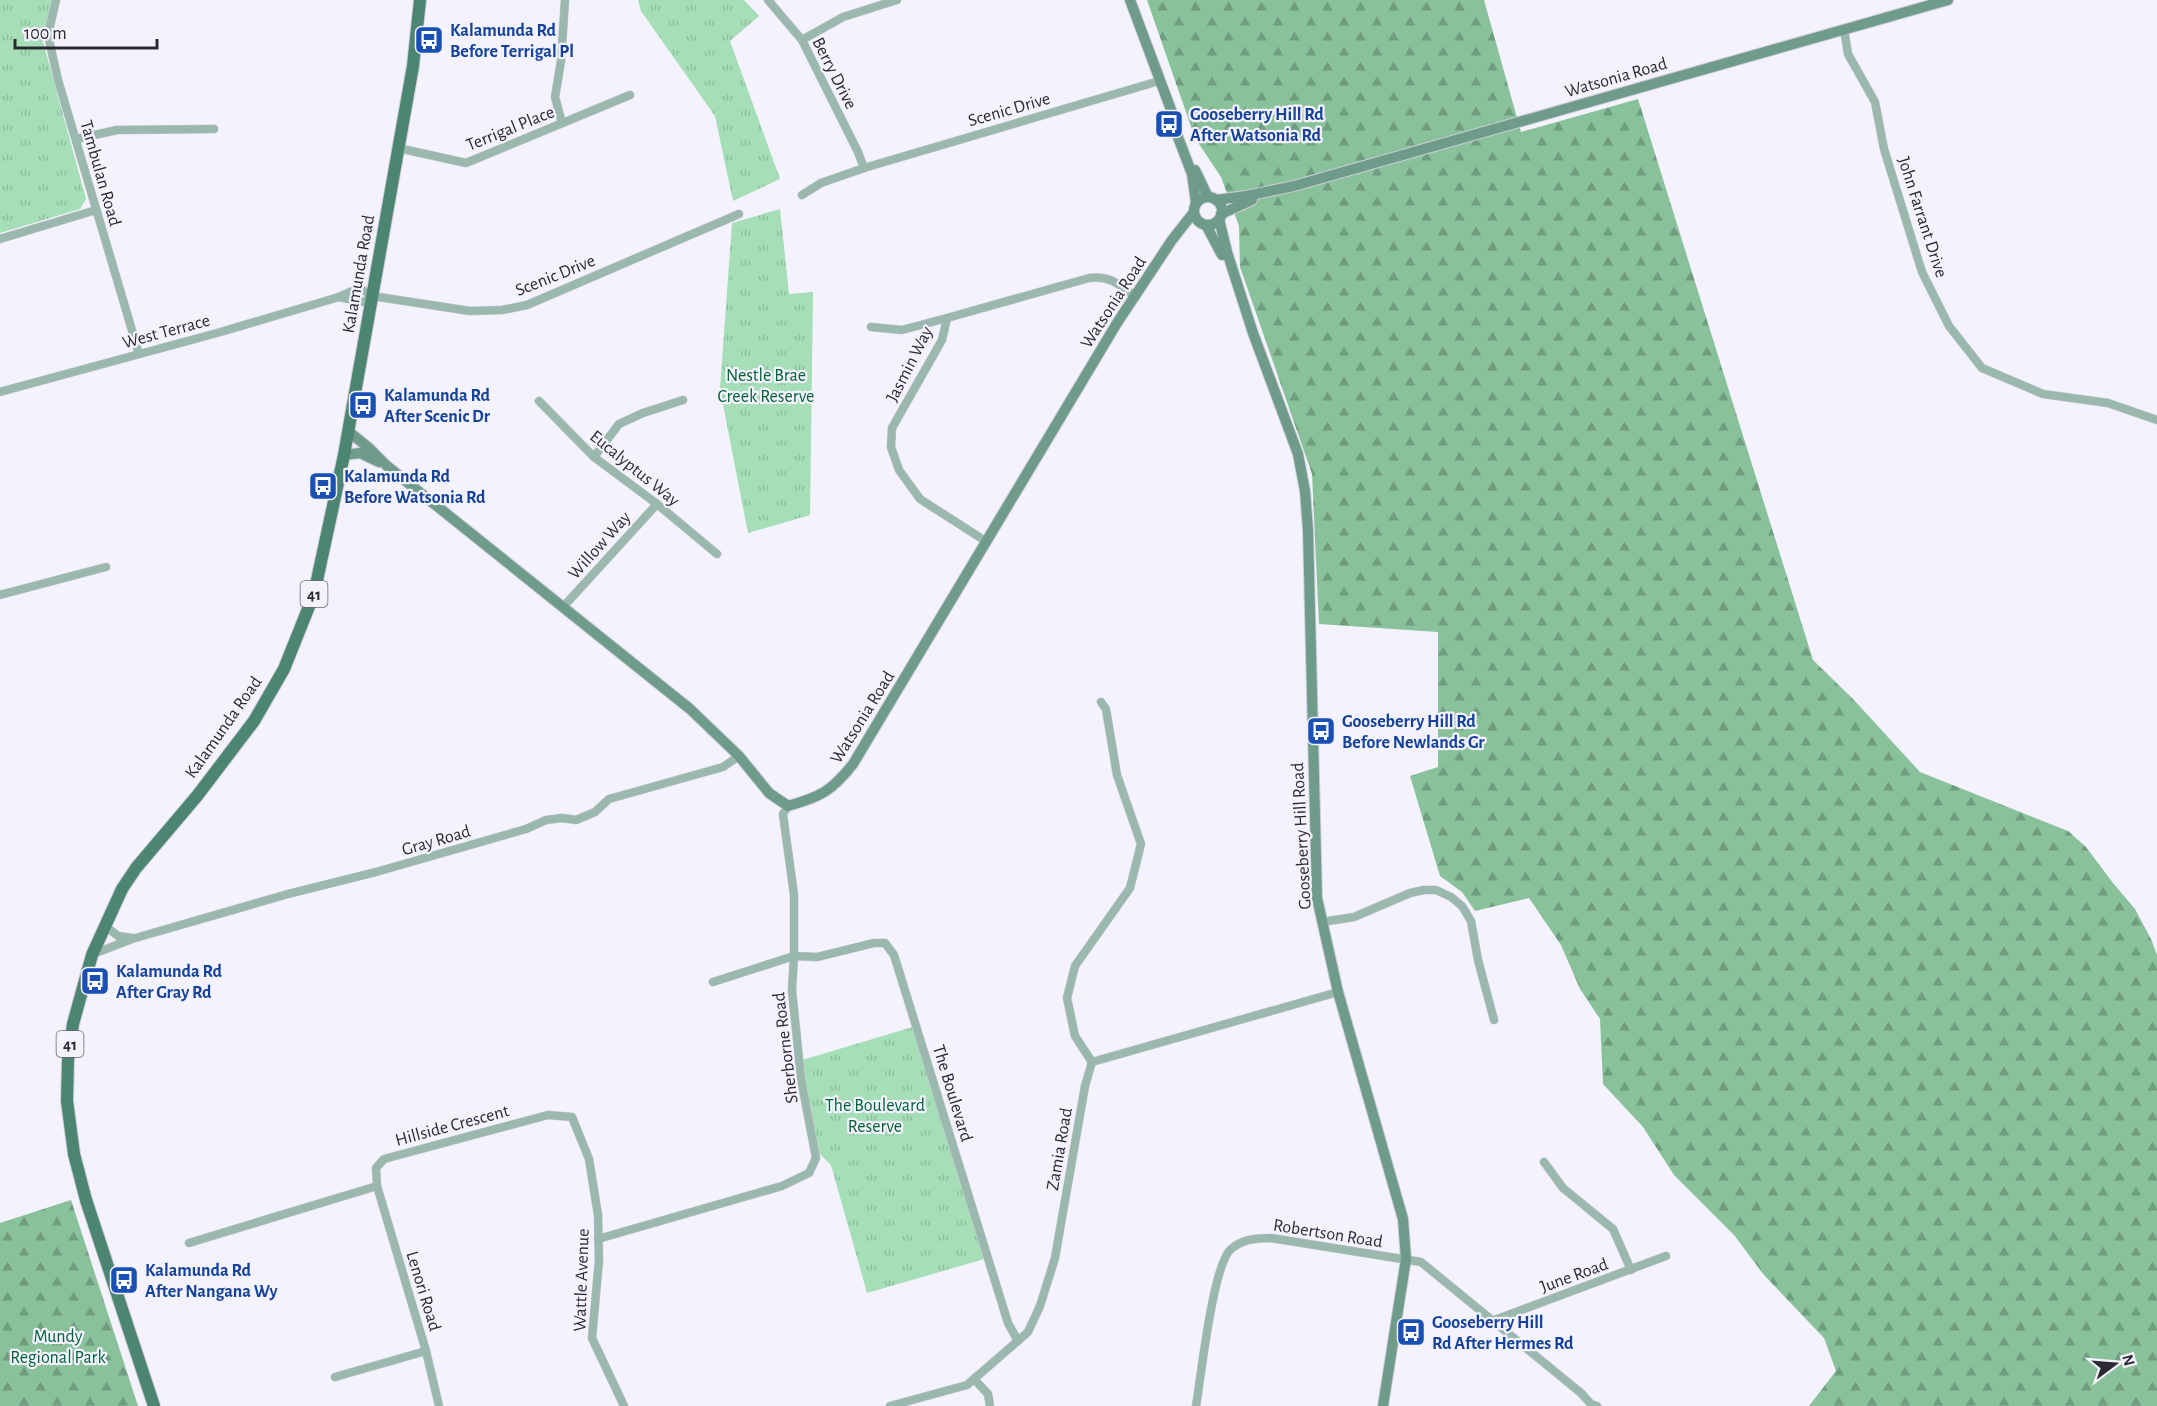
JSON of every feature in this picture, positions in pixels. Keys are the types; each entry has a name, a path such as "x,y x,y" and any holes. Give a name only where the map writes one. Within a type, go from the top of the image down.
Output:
{"main road":[{"name":"Kalamunda Road","path":"154,1406 84,1192 70,1135 67,1101 68,1059 73,1024 92,955 104,925 136,868 197,796 254,721 284,669 314,594 344,455 399,148 413,66 420,0"}],"street":[{"name":"Tambulan Road","path":"56,0 48,35 58,80 139,354"},
{"path":"562,123 555,97 561,61 565,0"},
{"name":"Berry Drive","path":"768,0 802,40 864,168"},
{"path":"802,40 843,17 897,0"},
{"path":"1130,0 1173,115 1176,132 1192,174 1196,217 1205,224"},
{"name":"Watsonia Road","path":"1212,198 1246,196 1294,186 1948,0"},
{"name":"John Farrant Drive","path":"1844,29 1848,54 1875,102 1884,149 1922,272 1949,326 1982,368 2043,394 2108,403 2157,420"},
{"name":"Scenic Drive","path":"802,195 821,183 864,168 1160,81"},
{"name":"Terrigal Place","path":"399,148 466,163 630,94"},
{"path":"1173,115 1190,147 1193,166 1212,198 1221,207 1220,217 1213,224 1205,224 1179,233"},
{"path":"76,139 117,130 214,129"},
{"name":"Watsonia Road","path":"1220,217 1241,204 1275,195 1294,186"},
{"path":"1195,207 1201,198 1212,198"},
{"name":"Watsonia Road","path":"788,806 816,798 839,782 854,764 1117,324 1195,207"},
{"path":"0,239 96,210"},
{"name":"Scenic Drive","path":"372,296 458,311 491,311 521,306 739,214"},
{"name":"Gooseberry Hill Road","path":"1220,217 1253,333"},
{"name":"Gooseberry Hill Road","path":"1205,224 1216,242 1253,333 1298,454 1306,504 1316,878 1322,922 1338,992 1403,1220 1406,1259 1383,1406"},
{"name":"Jasmin Way","path":"987,542 920,499 899,470 891,447 892,428 942,340 947,318 1102,276 1136,297"},
{"name":"West Terrace","path":"0,392 339,297 363,302 372,296"},
{"path":"871,327 902,330 947,318"},
{"path":"594,457 619,424 684,400"},
{"name":"Eucalyptus Way","path":"538,401 594,457 657,504 717,554"},
{"path":"348,431 387,466 690,709 739,756 769,793 788,806"},
{"path":"344,455 360,453 387,466"},
{"name":"Willow Way","path":"564,606 657,504"},
{"path":"0,595 106,567"},
{"path":"1101,702 1106,708 1117,775 1141,844 1130,888 1075,966 1067,998 1075,1035 1092,1062 1338,992"},
{"name":"Gray Road","path":"92,955 132,939 288,894 408,863 526,829 546,820 562,818 576,820 595,812 609,799 723,767 739,756"},
{"name":"Sherborne Road","path":"598,1239 782,1186 809,1173 816,1158 801,1079 792,990 794,894 783,821 783,814 788,806"},
{"path":"1322,922 1354,917 1410,893 1424,890 1436,890 1451,897 1462,906 1471,921 1478,960 1494,1020"},
{"path":"104,925 118,936 132,939"},
{"name":"The Boulevard","path":"794,956 817,957 874,943 885,943 894,955 1008,1323 1018,1341"},
{"path":"713,982 794,956"},
{"name":"Zamia Road","path":"890,1406 967,1385 1028,1332 1055,1258 1085,1086 1092,1062"},
{"name":"Hillside Crescent","path":"377,1186 376,1168 384,1159 548,1114 572,1117"},
{"name":"Wattle Avenue","path":"572,1117 589,1159 598,1215 599,1260 592,1338 624,1406"},
{"path":"1544,1162 1563,1188 1613,1228 1631,1270"},
{"path":"189,1243 377,1186"},
{"name":"Lenori Road","path":"377,1186 440,1406"},
{"name":"Robertson Road","path":"1196,1406 1215,1287 1229,1250 1247,1239 1270,1238 1421,1262 1593,1405"},
{"name":"June Road","path":"1492,1321 1666,1256"},
{"path":"335,1377 426,1351"},
{"path":"974,1379 988,1394 990,1406"}],"green space":[{"path":"0,0 56,0 48,35 42,38 86,199 80,209 0,233"},
{"path":"638,0 744,0 759,16 730,41 780,179 733,201 715,116 641,11"},
{"path":"1147,0 1484,0 1521,132 1638,99 1813,660 1853,699 1920,772 2068,831 2086,847 2135,909 2151,939 2157,955 2157,1406 1809,1406 1836,1371 1824,1338 1764,1275 1734,1235 1674,1175 1643,1127 1603,1084 1600,1019 1580,989 1561,945 1529,898 1475,911 1462,892 1440,876 1410,776 1438,767 1438,632 1319,624 1312,474 1240,267 1239,226 1221,177 1195,138"},
{"name":"Nestle Brae Creek Reserve","path":"780,209 789,294 813,292 810,515 748,533 720,389 732,223"},
{"name":"The Boulevard Reserve","path":"916,1026 988,1258 867,1293 831,1165 813,1147 799,1061"},
{"name":"Mundy Regional Park","path":"71,1200 138,1406 0,1406 0,1223"}],"place":[{"name":"Kalamunda Rd Before Terrigal Pl","path":"429,40"},
{"name":"Gooseberry Hill Rd After Watsonia Rd","path":"1169,124"},
{"name":"Kalamunda Rd After Scenic Dr","path":"363,405"},
{"name":"Kalamunda Rd Before Watsonia Rd","path":"323,486"},
{"name":"Gooseberry Hill Rd Before Newlands Gr","path":"1321,731"},
{"name":"Kalamunda Rd After Gray Rd","path":"95,981"},
{"name":"Kalamunda Rd After Nangana Wy","path":"124,1280"},
{"name":"Gooseberry Hill Rd After Hermes Rd","path":"1411,1332"}]}
